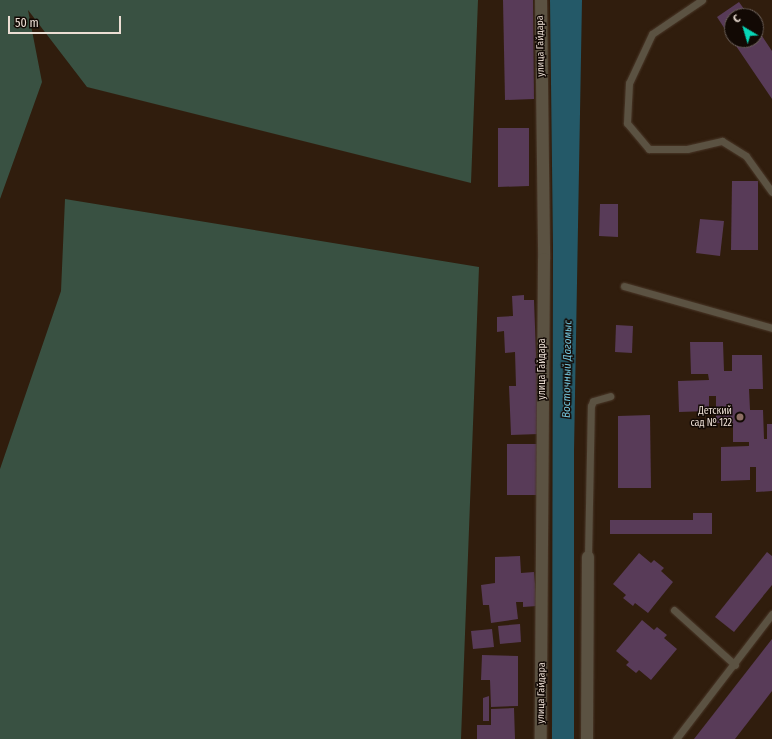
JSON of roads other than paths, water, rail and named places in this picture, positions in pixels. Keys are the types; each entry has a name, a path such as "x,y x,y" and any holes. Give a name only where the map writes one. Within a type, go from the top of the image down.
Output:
{"street":[{"name":"улица Гайдара","path":"541,0 544,259 541,739"},
{"path":"587,739 588,557"}],"lane":[{"path":"702,0 652,34 629,83 627,123 650,149 687,149 722,141 746,156 772,192"},
{"path":"624,286 772,328"},
{"path":"588,557 591,406 593,400 610,396"},
{"path":"674,610 735,665"},
{"path":"676,739 735,665 772,614"}],"water":[{"name":"Восточный Дагомыс","path":"550,0 582,0 574,452 574,739 552,739 553,247"}],"place":[{"name":"Детский сад № 122","path":"740,417"}]}
